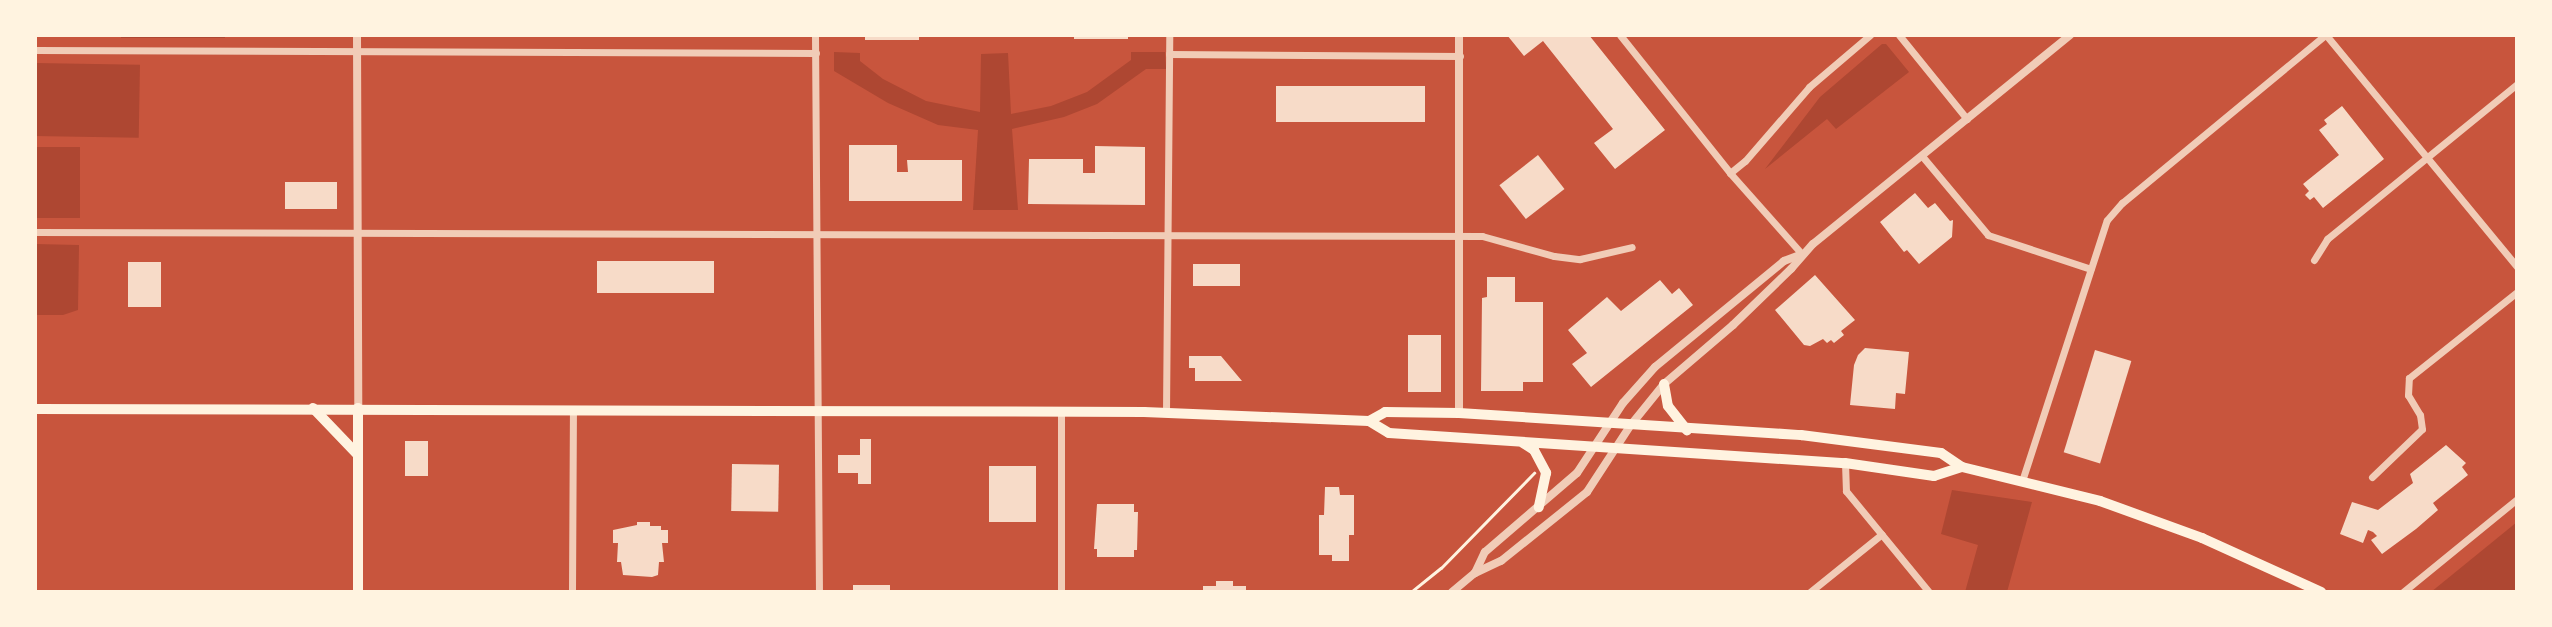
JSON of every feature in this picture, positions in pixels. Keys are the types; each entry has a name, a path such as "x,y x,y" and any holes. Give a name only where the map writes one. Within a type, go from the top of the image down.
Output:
{"main road":[{"path":"1664,384 1668,406 1687,430"},
{"path":"313,408 358,455"},
{"path":"358,408 358,592"},
{"path":"35,409 1166,412 1369,421 1389,433 1845,463 1934,476 1962,467"},
{"path":"1369,421 1385,412 1459,413 1852,439 1941,453 1962,467 2100,501 2187,531 2321,592"},
{"path":"1521,442 1534,450 1546,473 1539,507"}],"street":[{"path":"357,35 358,408"},
{"path":"815,35 819,592"},
{"path":"1166,412 1169,35"},
{"path":"1459,35 1459,413"},
{"path":"1620,35 1730,173 1802,254"},
{"path":"1730,173 1745,161 1809,87 1870,35"},
{"path":"1899,35 1967,120"},
{"path":"1452,592 1475,573 1501,561 1587,492 1630,426 1664,384 1791,269 1802,254 2070,35"},
{"path":"2022,481 2107,220 2122,203 2326,35 2517,267"},
{"path":"35,50 816,53"},
{"path":"1169,54 1460,56"},
{"path":"2314,260 2327,239 2517,84"},
{"path":"1922,156 1988,235 2091,269"},
{"path":"35,232 816,232 1482,236 1554,256 1580,259 1632,247"},
{"path":"1475,573 1485,552 1577,473 1636,386 1655,367 1784,261 1802,254"},
{"path":"2372,477 2422,429 2420,415 2408,395 2409,377 2517,292"},
{"path":"572,592 573,409"},
{"path":"1061,411 1061,592"},
{"path":"1845,463 1846,491 1929,592"},
{"path":"2403,592 2517,499"},
{"path":"1810,592 1882,534"}],"path":[{"path":"1411,592 1441,568 1536,471"}],"shaded area":[{"path":"121,35 225,35 225,38 121,38"},
{"path":"1882,44 1886,44 1909,72 1836,129 1827,119 1765,169 1820,97"},
{"path":"834,52 860,53 860,61 883,79 926,101 980,112 981,54 1008,53 1011,114 1051,106 1087,92 1131,60 1131,52 1165,52 1166,69 1146,69 1097,104 1064,117 1012,129 1018,210 973,210 978,130 938,125 888,103 834,71"},
{"path":"35,63 140,65 139,138 35,136"},
{"path":"35,147 80,147 80,218 35,218"},
{"path":"35,244 79,245 78,310 63,315 35,315"},
{"path":"1952,490 2032,502 2007,592 1965,592 1978,545 1941,534"},
{"path":"2517,522 2517,592 2431,592"}],"building":[{"path":"865,35 919,35 919,40 865,40"},
{"path":"1074,35 1128,35 1128,39 1074,39"},
{"path":"1507,35 1589,35 1665,130 1615,169 1594,143 1613,129 1543,41 1524,56"},
{"path":"1276,86 1425,86 1425,122 1276,122"},
{"path":"2342,106 2384,159 2323,208 2314,197 2310,200 2305,195 2309,191 2303,184 2339,155 2319,130 2327,124 2324,120"},
{"path":"849,145 897,145 897,172 908,172 907,160 962,160 962,201 849,201"},
{"path":"1095,146 1145,147 1145,205 1028,204 1029,159 1083,159 1083,173 1095,173"},
{"path":"1538,155 1564,189 1526,219 1499,185"},
{"path":"285,182 337,182 337,209 285,209"},
{"path":"1915,193 1928,208 1935,203 1950,221 1953,220 1952,237 1919,264 1907,250 1904,252 1880,222"},
{"path":"597,261 714,261 714,293 597,293"},
{"path":"128,262 161,262 161,307 128,307"},
{"path":"1193,264 1240,264 1240,286 1193,286"},
{"path":"1815,275 1855,320 1841,331 1844,335 1834,343 1831,340 1827,343 1823,339 1810,346 1804,345 1775,310"},
{"path":"1487,277 1515,277 1515,302 1543,302 1543,382 1523,382 1523,391 1481,391 1482,298 1487,297"},
{"path":"1660,280 1672,294 1679,288 1693,305 1591,387 1572,364 1587,353 1568,330 1607,297 1621,311"},
{"path":"1408,335 1441,335 1441,392 1408,392"},
{"path":"1865,348 1909,352 1905,394 1896,393 1895,409 1850,405 1854,365"},
{"path":"2095,350 2131,361 2100,463 2064,452"},
{"path":"1189,356 1221,356 1242,381 1195,381 1195,368 1189,368"},
{"path":"860,439 871,439 871,484 858,484 858,473 838,473 838,455 860,455"},
{"path":"405,441 428,441 428,476 405,476"},
{"path":"2446,445 2466,463 2462,467 2468,475 2433,503 2438,510 2416,529 2382,554 2371,540 2377,536 2373,532 2368,530 2363,543 2340,534 2352,502 2378,510 2413,483 2410,474"},
{"path":"732,464 779,465 778,512 731,511"},
{"path":"989,466 1036,466 1036,522 989,522"},
{"path":"1325,487 1339,487 1340,495 1354,495 1354,535 1349,535 1349,561 1332,561 1332,555 1319,555 1319,515 1324,515"},
{"path":"1097,504 1134,504 1134,512 1138,512 1137,550 1134,550 1134,557 1097,557 1097,549 1094,549"},
{"path":"637,522 650,522 650,526 661,526 661,530 668,530 668,543 662,543 664,562 659,562 658,575 652,577 623,575 621,562 617,562 618,543 613,543 613,530 637,525"},
{"path":"1216,581 1233,581 1233,586 1246,586 1246,592 1203,592 1203,586 1216,586"},
{"path":"853,585 890,585 890,592 853,592"}]}
